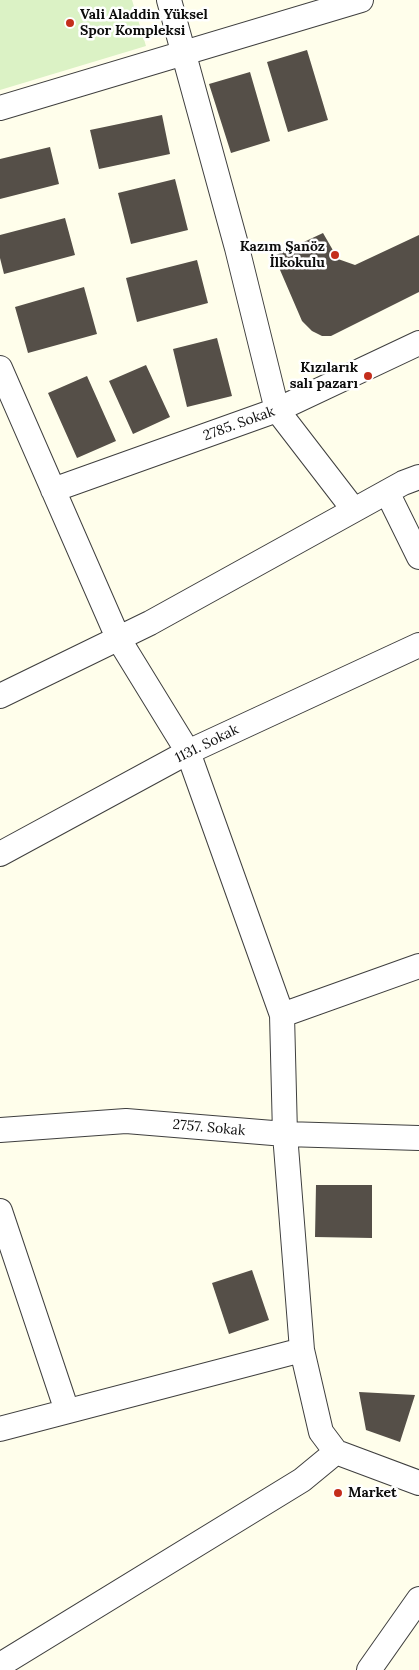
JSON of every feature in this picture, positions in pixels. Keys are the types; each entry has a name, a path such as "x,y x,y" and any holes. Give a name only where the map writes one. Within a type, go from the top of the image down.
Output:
{"street":[{"path":"169,0 237,248 277,410 354,510"},
{"path":"0,108 361,0"},
{"name":"2785. Sokak","path":"53,490 277,410 419,343"},
{"path":"0,368 118,638 188,752 282,1015 285,1134 302,1350 320,1432 336,1452 419,1483"},
{"path":"0,696 118,638 387,492 419,477"},
{"path":"387,492 419,557"},
{"name":"1131. Sokak","path":"0,854 188,752 419,645"},
{"path":"282,1015 419,966"},
{"name":"2757. Sokak","path":"0,1130 126,1121 285,1134 419,1138"},
{"path":"0,1211 67,1411"},
{"path":"0,1429 302,1350"},
{"path":"0,1665 302,1480 336,1452"},
{"path":"369,1670 419,1599"}],"green space":[{"name":"Vali Aladdin Yüksel Spor Kompleksi","path":"0,0 132,0 146,46 0,90"}],"building":[{"path":"307,50 328,120 288,132 267,62"},
{"path":"250,72 270,141 231,153 209,84"},
{"path":"162,115 170,154 99,169 90,130"},
{"path":"50,147 59,184 0,199 0,159"},
{"path":"175,179 188,230 131,244 118,193"},
{"path":"65,218 75,255 4,274 0,258 0,235"},
{"path":"323,233 338,259 355,265 419,235 419,292 331,336 322,336 312,331 302,321 274,256"},
{"path":"197,260 208,303 137,322 126,278"},
{"path":"84,287 97,334 28,353 15,307"},
{"path":"217,338 232,396 187,407 173,349"},
{"path":"146,365 170,417 133,434 109,381"},
{"path":"87,376 116,441 77,458 48,393"},
{"path":"316,1185 372,1185 372,1238 315,1237"},
{"path":"252,1270 269,1320 229,1334 212,1283"},
{"path":"359,1392 415,1395 400,1442 366,1430"}],"place":[{"name":"Vali Aladdin Yüksel Spor Kompleksi","path":"70,23"},
{"name":"Kazım Şanöz İlkokulu","path":"335,255"},
{"name":"Kızılarık salı pazarı","path":"368,376"},
{"name":"Market","path":"338,1493"}]}
